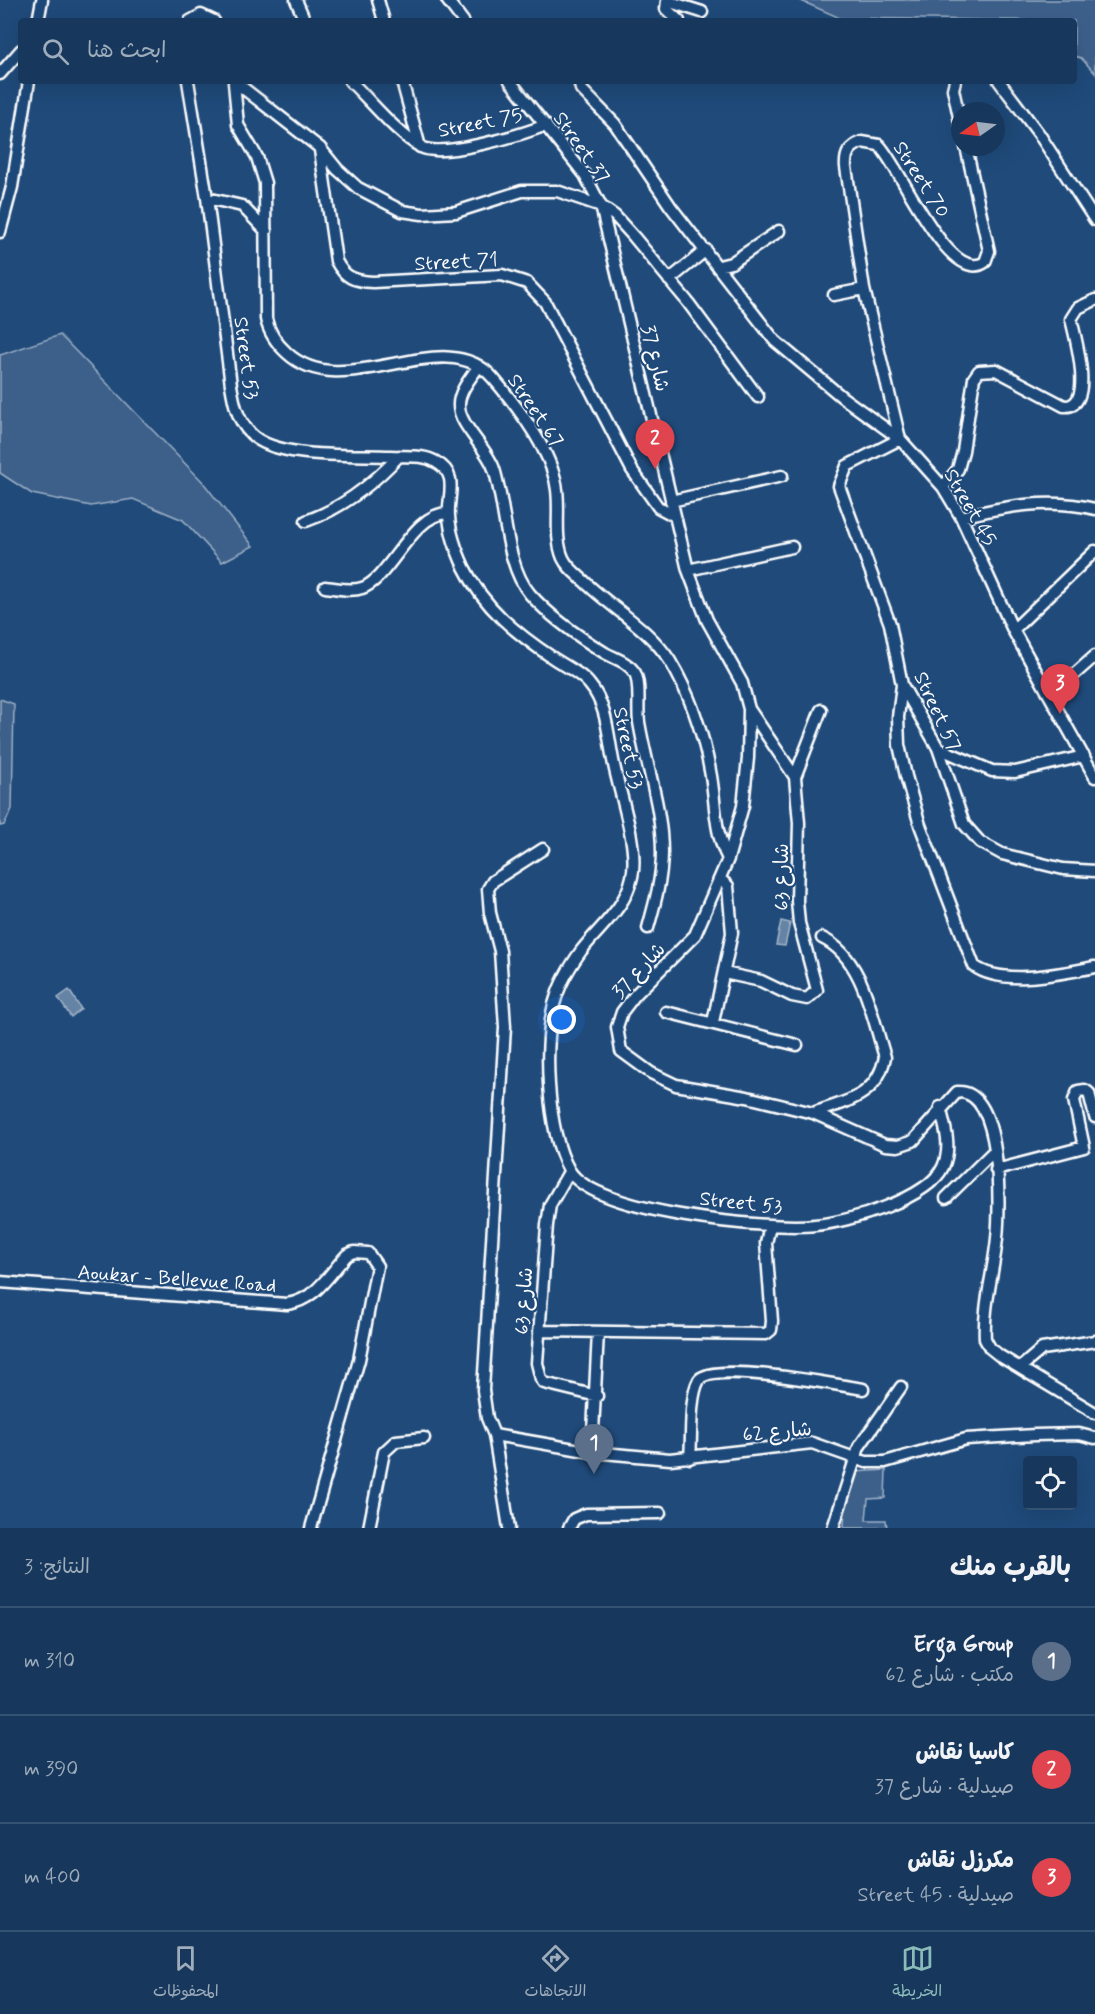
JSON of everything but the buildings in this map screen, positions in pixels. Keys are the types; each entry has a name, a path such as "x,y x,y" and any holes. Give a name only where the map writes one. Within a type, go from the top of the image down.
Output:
{"street":[{"path":"39,18 42,0"},
{"path":"296,0 304,18"},
{"path":"378,0 383,18"},
{"path":"447,0 461,18"},
{"path":"676,18 666,9 667,2 675,2 702,12"},
{"path":"0,74 18,53"},
{"path":"0,232 12,187 29,84"},
{"name":"Street 53","path":"188,84 207,198 235,410 246,428 258,440 276,448 430,459 443,466 450,476 452,488 448,513 452,533 465,569 485,600 511,630 589,683 602,704 632,845 634,873 624,899 566,973 555,999 549,1058 550,1096 553,1123 569,1172 583,1185 606,1197 639,1207 770,1226 814,1226 853,1219 884,1210 931,1181 940,1172 948,1150 948,1137 940,1107"},
{"path":"234,84 237,119 257,157 265,183 268,329 282,348 302,364 322,371 460,358 478,366 464,389 459,406 464,420 493,465 501,490 517,571 523,584 559,622 623,661 634,673 639,686 637,704 644,750 659,815 662,853 657,896 648,927"},
{"path":"237,84 320,148 337,169 358,188 383,202 413,213 456,212 522,191 557,191 601,206 623,224 669,280 758,397"},
{"name":"Street 75","path":"353,84 420,147 440,150 473,145 522,134 546,125"},
{"name":"Street 75","path":"403,84 420,147"},
{"name":"Street 37","path":"512,84 585,175 601,206"},
{"name":"Street 45","path":"580,84 581,89 615,124 671,207 775,341 842,397 900,439 943,487 961,517 1013,630 1095,777"},
{"path":"954,84 956,102"},
{"path":"1001,84 1039,134 1095,220"},
{"name":"Street 70","path":"900,439 864,289 846,167 850,149 862,142 879,145 942,243 956,259 974,267 985,262 989,251 968,156"},
{"name":"Street 71","path":"320,148 336,261 345,275 358,282 373,282 502,275 527,283 545,302 632,470 658,507 675,516"},
{"path":"207,198 242,206 266,231"},
{"name":"شارع 37","path":"601,206 688,570 707,620 742,683 749,709 748,758 743,806 728,859 695,935 635,995 622,1012 617,1027 621,1051 651,1073 676,1085 747,1096 813,1113 885,1145 898,1146 913,1141 940,1107 957,1092 964,1091 978,1099 990,1123 996,1170 997,1236 986,1339 995,1352 1095,1413"},
{"path":"719,266 732,263 779,231"},
{"path":"669,280 706,250"},
{"path":"834,295 864,289"},
{"path":"943,487 958,469 972,387 979,371 996,370 1064,406 1074,406 1084,398 1086,390 1084,366 1071,319 1078,308 1095,300"},
{"name":"Street 67","path":"478,366 493,378 512,403 552,467 558,497 560,549 567,566 647,636 668,659 689,696 711,777 718,840 728,859"},
{"name":"Street 57","path":"900,439 847,466 839,486 890,624 902,685 938,748 963,824 980,842 1002,854 1063,869 1095,871"},
{"path":"306,521 338,508 374,483 399,456"},
{"path":"671,501 782,476"},
{"path":"961,517 1008,505 1050,502 1095,508"},
{"path":"325,587 350,590 367,587 424,523 441,513 448,513"},
{"path":"688,570 792,547"},
{"path":"1013,630 1095,551"},
{"path":"1051,695 1095,656"},
{"path":"902,685 898,717 899,745 906,776 920,825 974,966 994,975 1018,976 1095,967"},
{"name":"شارع 63","path":"724,973 761,981 799,998 807,999 817,990 799,922 797,902 800,823 795,777 749,709"},
{"path":"795,777 820,710"},
{"path":"938,748 992,771 1015,772 1084,756"},
{"path":"509,1528 494,1435 487,1418 483,1390 505,1006 500,951 488,894 493,881 543,849"},
{"path":"713,1022 732,933 733,917 728,886 720,879"},
{"path":"813,1113 854,1099 874,1085 882,1073 885,1057 849,959 836,945 822,938"},
{"path":"666,1012 797,1045"},
{"path":"996,1170 1084,1147 1074,1096 1077,1091 1083,1089 1089,1093 1095,1117"},
{"path":"946,1198 995,1150"},
{"name":"شارع 63","path":"569,1172 550,1205 537,1363 540,1379 550,1386 597,1396"},
{"path":"538,1331 756,1335 768,1332 771,1321 766,1243 770,1226"},
{"name":"Aoukar - Bellevue Road","path":"0,1282 287,1304 298,1302 313,1293 347,1255 354,1252 368,1253 377,1266 376,1283 359,1360 310,1528"},
{"path":"592,1452 597,1396 598,1332"},
{"path":"1021,1367 1042,1349 1095,1341"},
{"path":"690,1458 694,1397 699,1380 708,1373 768,1376 863,1389"},
{"path":"833,1528 855,1459 869,1432 901,1387"},
{"name":"شارع 62","path":"494,1435 592,1452 690,1458 812,1443 866,1462 885,1462 966,1439 1035,1434 1079,1434 1095,1438"},
{"path":"369,1528 384,1452 396,1441 423,1438"},
{"path":"569,1528 574,1519 586,1514 660,1513"}],"shaded area":[{"path":"799,0 1095,0 1095,73 1081,58 1077,57 1077,18 840,18"},
{"path":"60,335 202,481 253,546 222,562 183,520 133,499 91,506 32,494 0,473 0,355"},
{"path":"0,699 14,704 12,809 4,825 0,826"},
{"path":"781,921 790,923 785,946 776,945"},
{"path":"69,990 81,1009 71,1017 58,998"},
{"path":"886,1470 885,1498 868,1499 866,1520 886,1520 887,1528 844,1528 845,1504 853,1472"}],"place":[{"name":"كاسيا نقاش","path":"655,469"},
{"name":"مكرزل نقاش","path":"1060,714"},
{"name":"Erga Group","path":"594,1474"}]}
